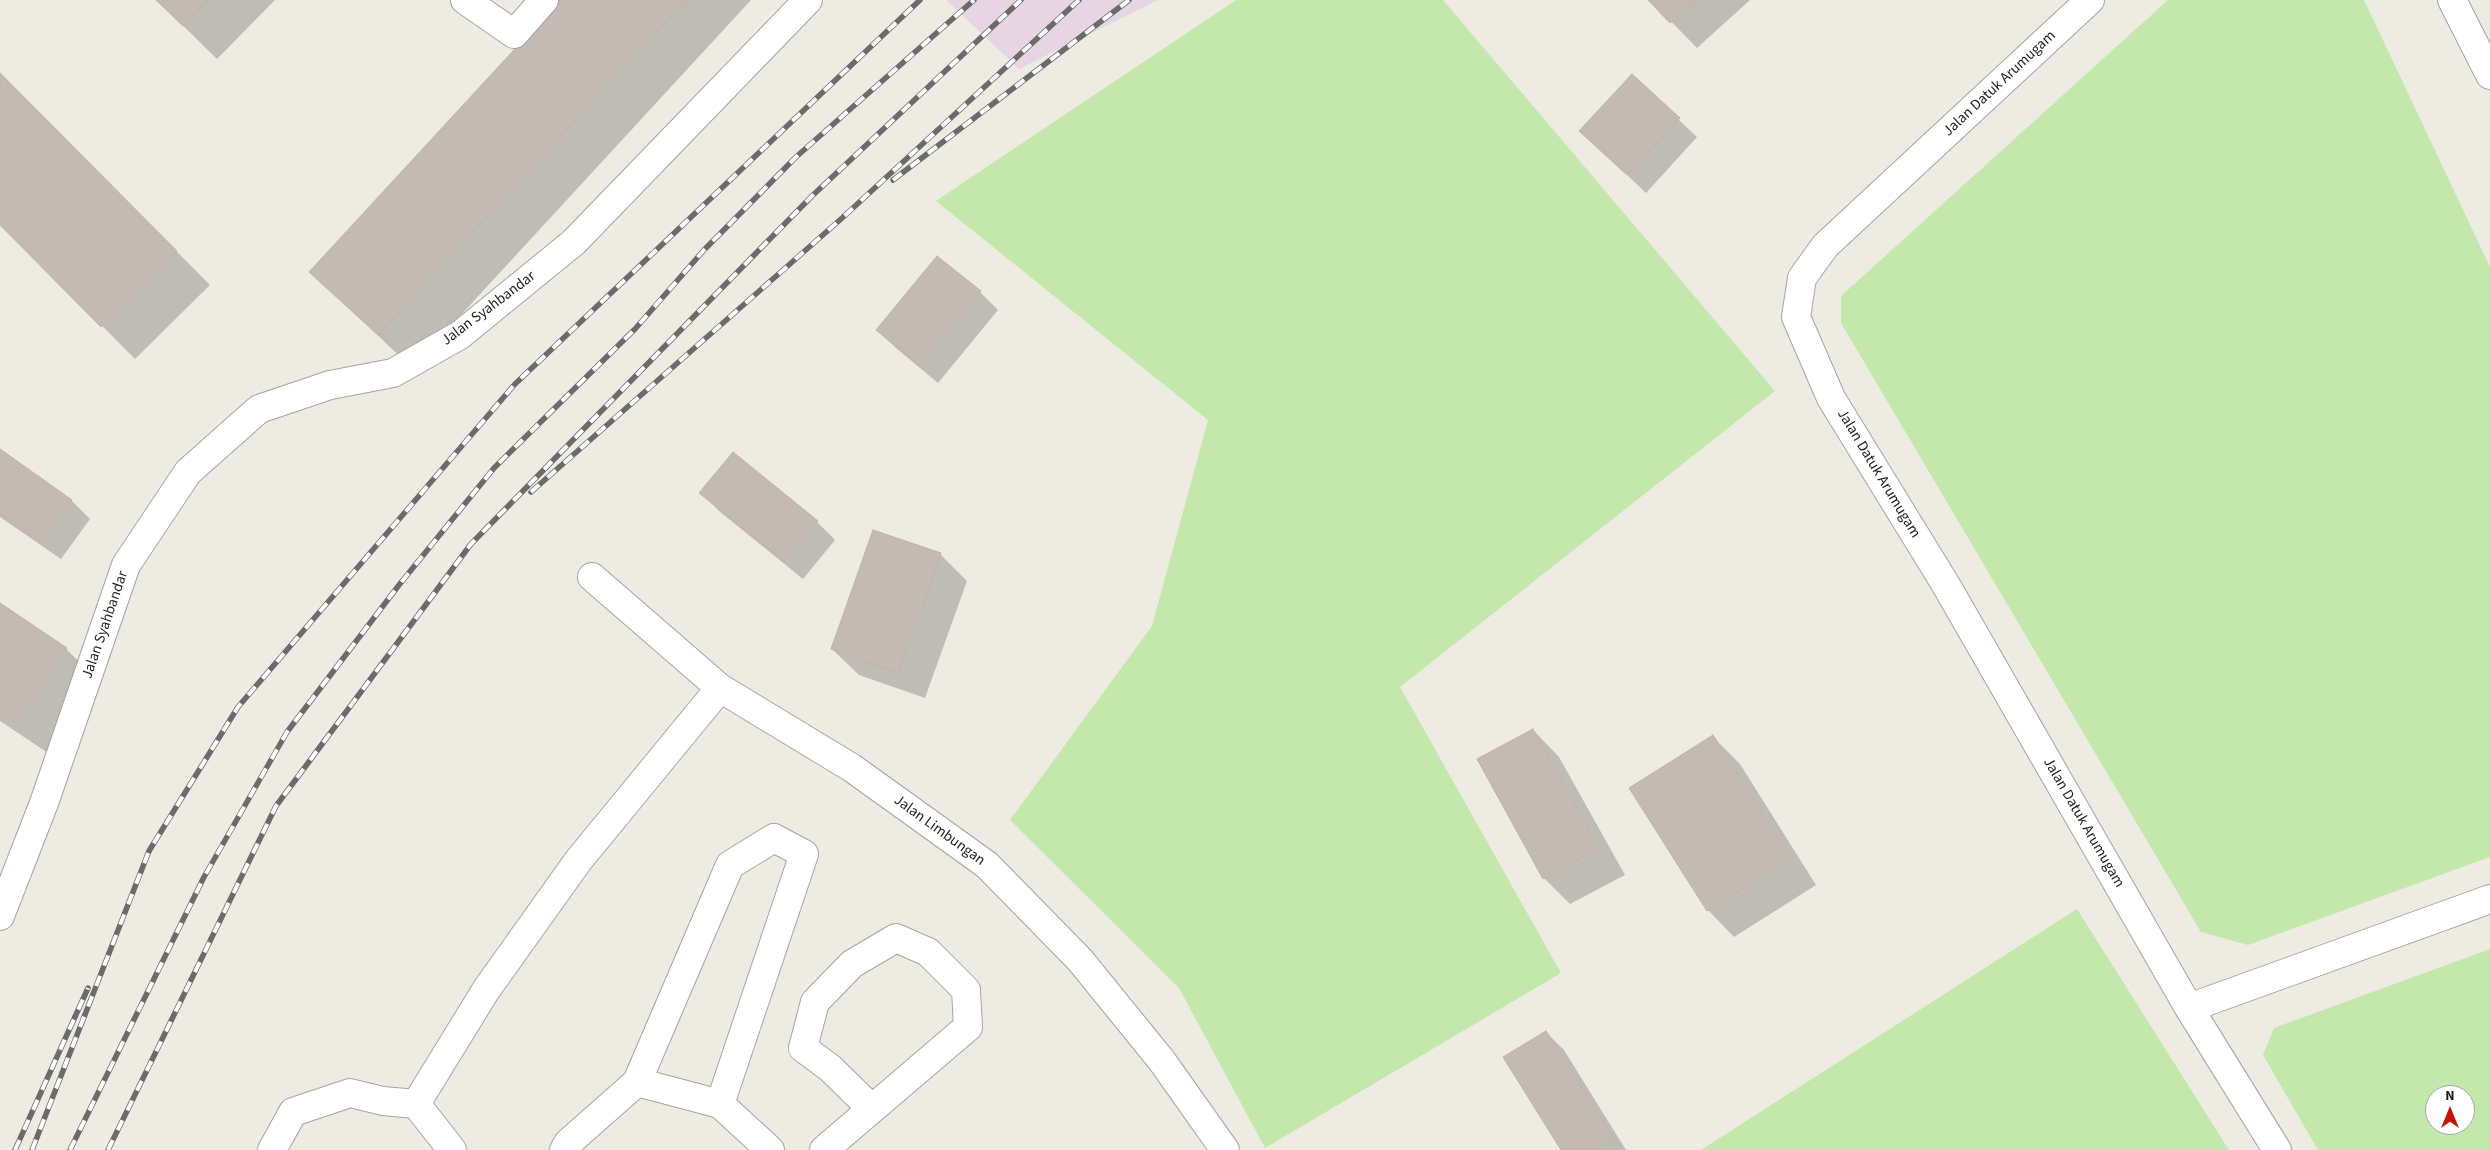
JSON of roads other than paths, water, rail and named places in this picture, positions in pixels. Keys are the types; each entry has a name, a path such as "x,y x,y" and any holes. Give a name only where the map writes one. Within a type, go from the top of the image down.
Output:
{"street":[{"path":"464,0 514,34 544,0"},
{"name":"Jalan Syahbandar","path":"0,916 44,803 126,566 188,472 259,409 330,385 393,373 460,334 574,242 808,0"},
{"name":"Jalan Datuk Arumugam","path":"2090,0 1825,246 1802,278 1796,317 1831,398 1946,585 2189,1008 2278,1150"},
{"path":"2452,0 2490,75"},
{"name":"Jalan Limbungan","path":"592,578 720,688 852,768 988,865 1080,960 1162,1061 1225,1150"},
{"path":"416,1104 486,990 578,861 720,688"},
{"path":"564,1150 568,1143 637,1082 730,865 774,838 804,854 720,1104"},
{"path":"2189,1008 2490,899"},
{"path":"824,1150 872,1109 968,1026 966,990 928,952 896,938 852,964 815,1002 803,1048 830,1068 872,1109"},
{"path":"637,1082 720,1104 770,1150"},
{"path":"272,1150 293,1112 350,1093 383,1101 416,1104 452,1150"}],"railway":[{"path":"32,1150 149,851 238,707 515,384 920,0"},
{"path":"70,1150 204,877 287,732 399,585 494,468 635,329 704,250 796,157 974,0"},
{"path":"108,1150 276,806 471,544 812,196 1021,0"},
{"path":"531,492 841,219 1079,0"},
{"path":"893,180 1129,0"},
{"path":"15,1150 88,988"}]}
